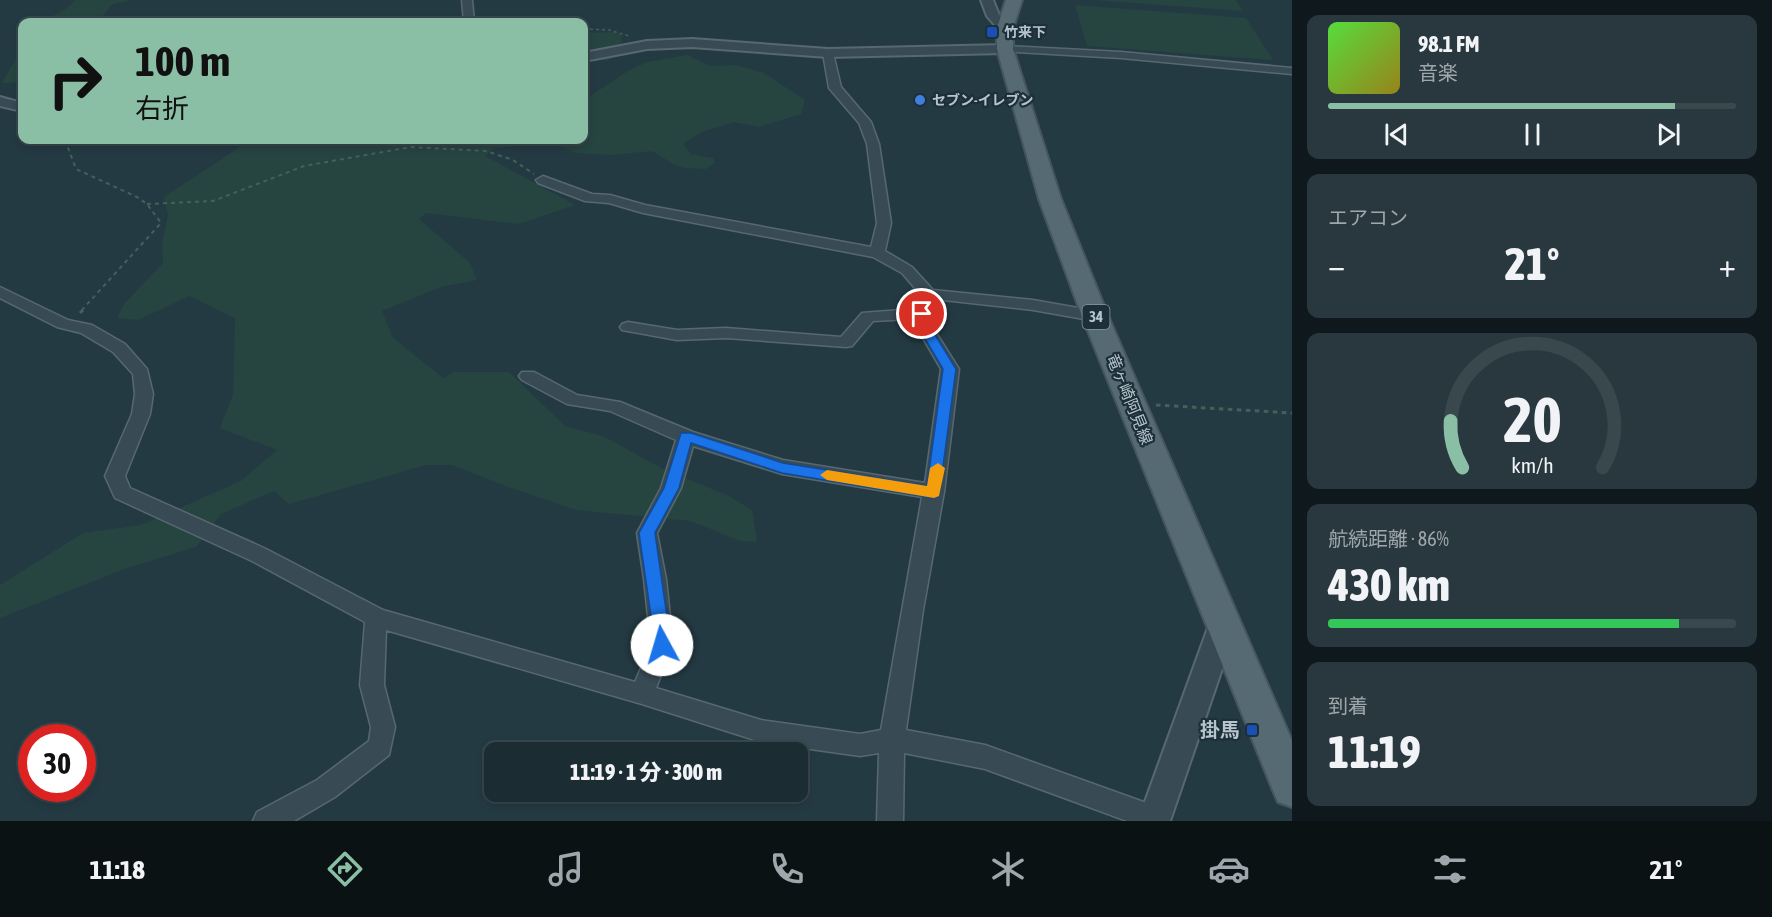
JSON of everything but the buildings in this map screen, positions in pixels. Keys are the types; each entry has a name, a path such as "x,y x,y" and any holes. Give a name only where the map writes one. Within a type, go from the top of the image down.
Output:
{"main road":[{"path":"1005,39 1014,0"},
{"name":"竜ヶ崎阿見線","path":"1005,39 1050,199 1095,315 1292,789"}],"street":[{"path":"467,0 469,18"},
{"path":"987,0 1005,39"},
{"path":"588,56 647,45 692,43 828,53 1005,39 1121,55 1292,70"},
{"path":"828,53 835,88 865,122 873,144 884,223 877,253"},
{"path":"0,101 18,106"},
{"path":"543,180 590,198 610,199 643,210 877,253 907,270 928,294 1033,305 1095,315"},
{"path":"0,292 63,324 86,328 119,348 141,373 144,394 141,414 115,476 122,493 259,555 376,617 761,731 860,745 892,739 985,757 1154,819 1223,625"},
{"path":"890,821 892,739 912,610 934,492 950,369 920,320 928,294"},
{"path":"628,327 677,335 726,333 846,342 868,316 922,314"},
{"path":"528,376 573,400 614,406 686,437 782,468 934,492"},
{"path":"642,694 662,645 647,533 671,488 686,437"},
{"path":"279,819 344,776 380,747 383,727 372,685 376,617"}],"path":[{"path":"588,29 609,30 647,45"},
{"path":"63,324 80,314 161,223 147,204 124,190 76,169 67,144"},
{"path":"147,204 213,201 304,166 411,147 486,151 513,160 543,180"},
{"path":"1132,404 1292,413"}],"green space":[{"path":"75,0 131,0 112,4 101,18 50,18"},
{"path":"1094,0 1236,0 1243,11"},
{"path":"1075,5 1246,18 1273,60 1087,46"},
{"path":"614,32 622,35 619,56 606,61 588,52 588,33"},
{"path":"18,55 18,82 2,83"},
{"path":"687,55 709,66 736,65 764,73 805,100 801,114 759,127 734,122 702,132 683,144 691,154 713,158 715,163 706,169 675,165 652,151 613,155 576,153 554,144 588,144 588,97 628,71 647,62"},
{"path":"242,144 527,144 493,149 485,156 575,205 519,224 426,213 419,219 470,263 477,280 441,287 382,311 393,338 443,378 454,372 509,372 565,426 603,436 663,469 729,496 752,510 757,542 740,541 691,521 576,510 452,465 426,465 289,504 274,491 221,514 196,547 127,568 0,618 0,585 83,533 141,525 241,481 277,450 220,428 233,395 235,318 189,296 138,320 117,318 124,304 163,263 162,243 168,215 164,197"}],"slow traffic":[{"path":"827,475 934,492 938,468"}],"place":[{"name":"竹来下","path":"992,32"},
{"name":"セブン-イレブン","path":"920,100"},
{"name":"掛馬","path":"1252,730"}],"route":[{"path":"662,645 655,579 647,533 671,488 686,437 782,468 934,492 950,369 920,320 922,314"}]}
